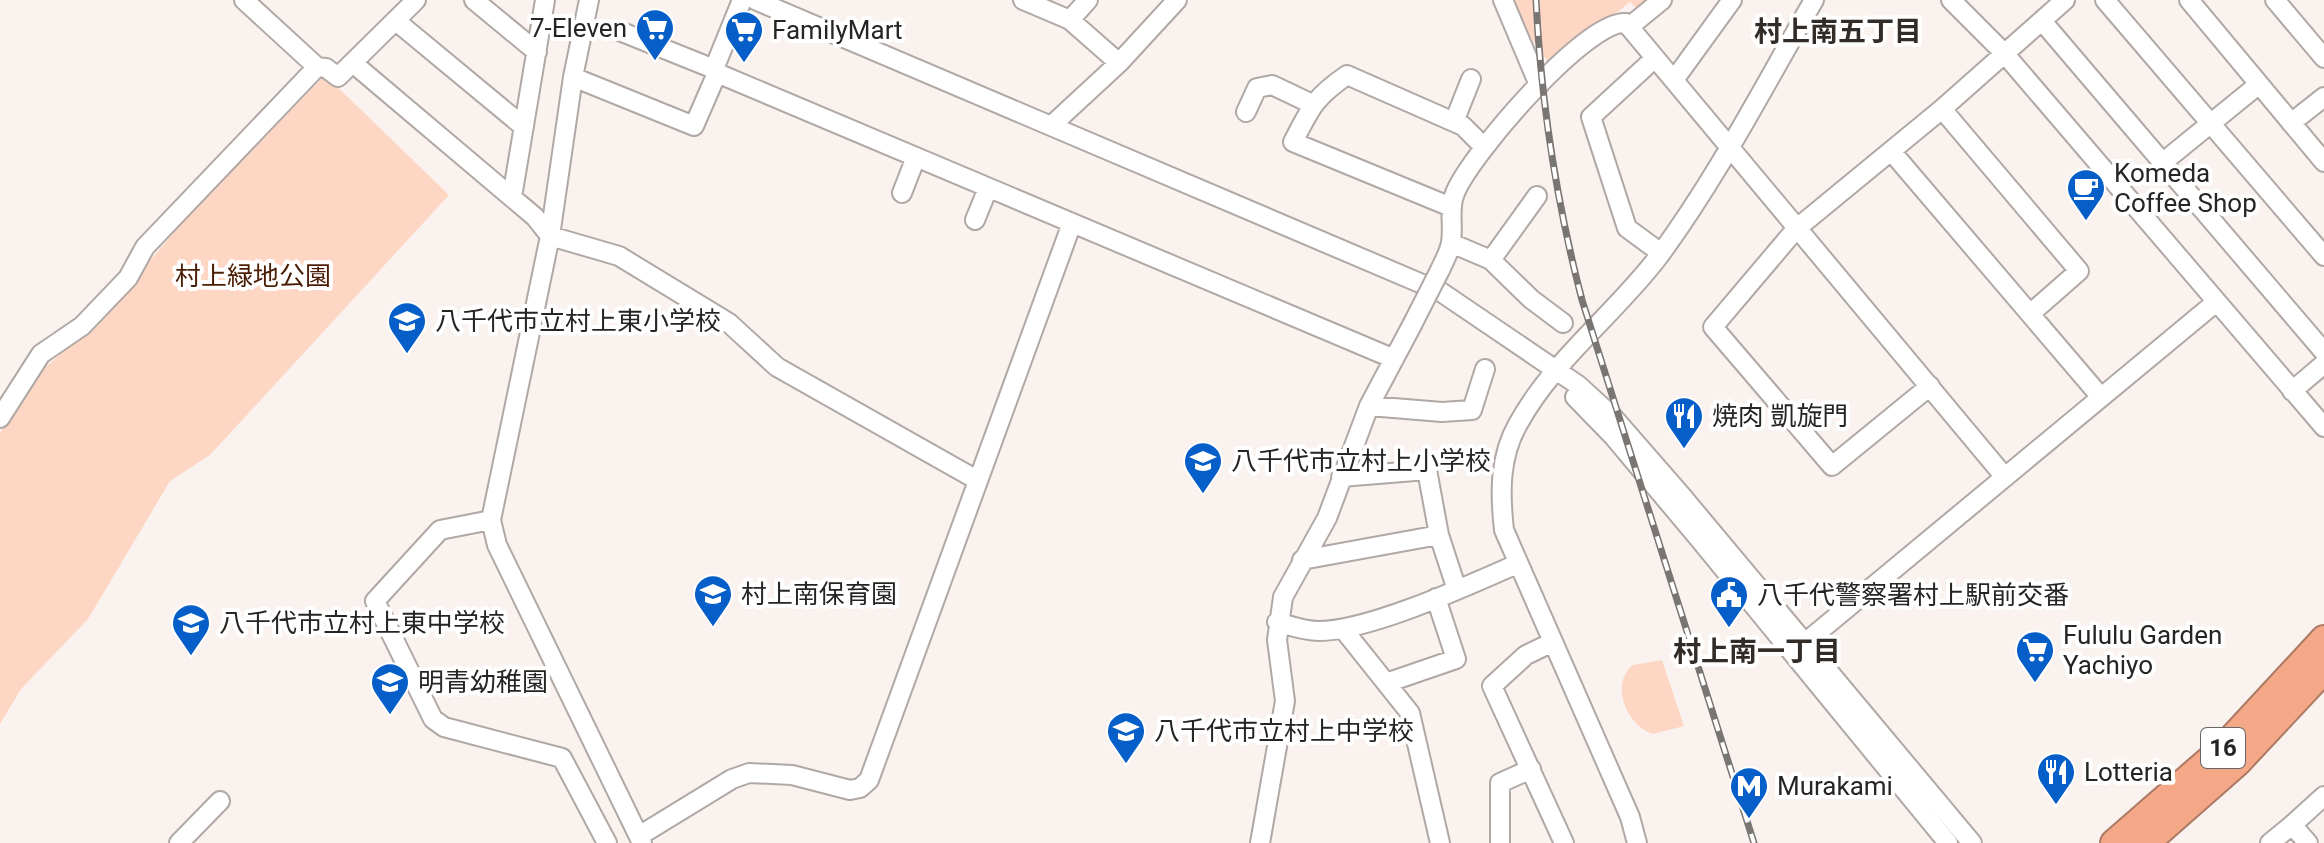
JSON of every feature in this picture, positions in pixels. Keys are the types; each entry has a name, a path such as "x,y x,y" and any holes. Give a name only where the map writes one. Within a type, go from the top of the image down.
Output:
{"highway":[{"name":"16","path":"2114,843 2223,748 2324,639"},
{"name":"16","path":"2146,843 2237,763 2324,670"}],"street":[{"path":"244,0 317,67 326,68 338,77 416,0"},
{"path":"474,0 495,6 537,52"},
{"path":"512,197 545,0"},
{"path":"589,0 573,77 550,236 491,520 497,545 641,840 732,779 749,773 792,775 850,790 860,788 869,780 1072,223"},
{"path":"617,30 714,69 742,0"},
{"path":"755,0 1053,124 1441,292 1578,385 1613,417 1948,843"},
{"path":"1023,0 1070,20 1119,63"},
{"path":"1070,20 1088,0"},
{"path":"1053,124 1119,63 1177,0"},
{"path":"1503,0 1539,85"},
{"path":"1629,27 1662,0"},
{"path":"1674,80 1732,0"},
{"path":"1637,843 1630,817 1504,530 1500,491 1507,451 1517,424 1557,372 1628,296 1661,253 1730,146 1814,0"},
{"path":"1951,0 2004,53 2324,427"},
{"path":"1930,386 1836,465 1827,463 1713,327 1796,229 1942,109 2063,0"},
{"path":"2105,0 2324,256"},
{"path":"2189,0 2324,162"},
{"path":"2275,0 2324,58"},
{"path":"396,21 524,127"},
{"path":"2042,21 2324,352"},
{"path":"1260,843 1285,701 1277,622 1283,597 1327,518 1369,406 1440,270 1451,243 1451,207 1455,191 1482,145 1539,85 1615,22 1629,27 2004,476"},
{"path":"1655,58 1591,117 1627,228 1661,253"},
{"path":"695,61 697,74 714,80"},
{"path":"354,64 512,197 550,236 619,256 729,323 777,367 977,480"},
{"path":"0,418 41,354 82,326 128,278 145,247 317,67"},
{"path":"573,77 694,126 717,73 1392,358"},
{"path":"1451,207 1293,142 1319,94 1347,75 1454,122 1482,145"},
{"path":"1454,122 1471,79"},
{"path":"1246,112 1257,88 1272,85 1312,104"},
{"path":"2162,163 2258,85"},
{"path":"2291,123 2324,97"},
{"path":"1942,109 2079,271 2030,314"},
{"path":"1891,151 2100,396"},
{"path":"902,193 916,157"},
{"path":"975,220 988,188"},
{"path":"1491,260 1537,196"},
{"path":"1451,243 1491,260 1531,299 1563,323"},
{"path":"1797,650 2215,303"},
{"path":"2292,391 2324,364"},
{"path":"1369,406 1442,412 1472,410 1485,369"},
{"path":"1557,372 1700,540 1972,843"},
{"path":"1341,477 1427,470 1439,535 1457,590"},
{"path":"491,520 440,530 375,601 433,719 444,727 562,758 607,843"},
{"path":"1302,560 1439,535"},
{"path":"1277,622 1303,630 1343,629 1436,598 1517,564"},
{"path":"1389,682 1456,659 1436,598"},
{"path":"1343,629 1389,682 1410,713 1440,843"},
{"path":"1553,642 1526,655 1492,686 1564,843"},
{"path":"1500,843 1500,783 1531,769"},
{"path":"2270,843 2324,796"},
{"path":"179,843 220,801"},
{"path":"2292,825 2308,843"}],"green space":[{"path":"1514,0 1652,0 1640,12 1630,2 1551,66 1518,19"},
{"name":"村上緑地公園","path":"325,75 449,195 210,455 170,481 88,619 21,689 0,724 0,433 38,374 109,310 180,225"},
{"path":"1662,660 1684,726 1653,734 1644,730 1629,714 1624,704 1622,683 1633,665"}],"railway":[{"path":"1536,0 1551,151 1582,300 1754,843"}],"place":[{"name":"7-Eleven","path":"655,62"},
{"name":"FamilyMart","path":"744,64"},
{"name":"Komeda Coffee Shop","path":"2086,222"},
{"name":"八千代市立村上東小学校","path":"407,355"},
{"name":"焼肉 凱旋門","path":"1684,450"},
{"name":"八千代市立村上小学校","path":"1203,495"},
{"name":"村上南保育園","path":"713,628"},
{"name":"八千代警察署村上駅前交番","path":"1729,629"},
{"name":"八千代市立村上東中学校","path":"191,657"},
{"name":"Fululu Garden Yachiyo","path":"2035,684"},
{"name":"明青幼稚園","path":"390,716"},
{"name":"八千代市立村上中学校","path":"1126,765"},
{"name":"Lotteria","path":"2056,806"},
{"name":"Murakami","path":"1749,820"}],"district":[{"name":"村上南五丁目","path":"1838,31"},
{"name":"村上南一丁目","path":"1757,651"}]}
